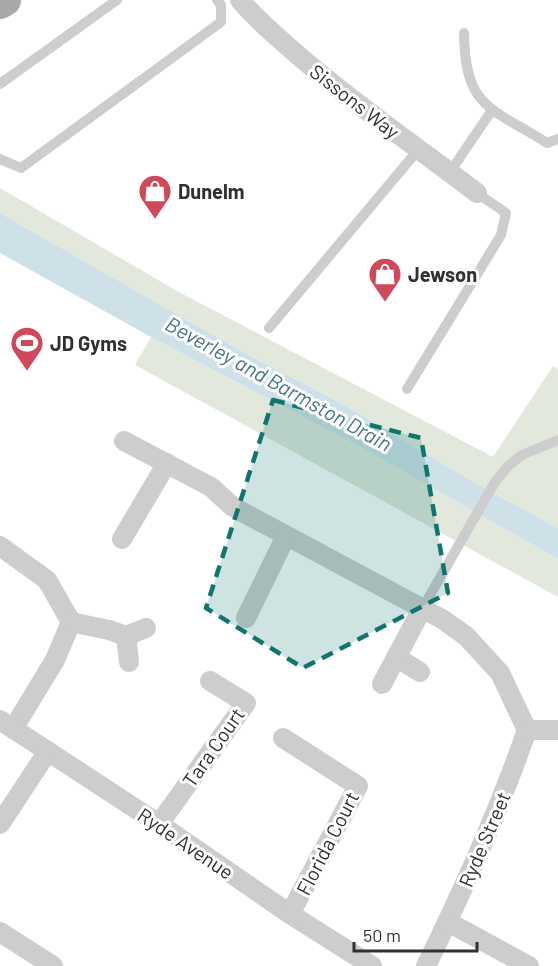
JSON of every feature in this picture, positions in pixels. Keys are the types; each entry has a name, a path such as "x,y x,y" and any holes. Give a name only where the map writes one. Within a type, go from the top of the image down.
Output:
{"main road":[{"path":"0,3 4,0"}],"street":[{"name":"Sissons Way","path":"240,0 255,18 320,74 477,193"},
{"path":"124,441 211,487 233,507 442,619 466,636 500,673 527,730 558,730"},
{"path":"122,539 167,464"},
{"path":"246,618 286,536"},
{"path":"0,546 47,579 71,622 126,636 146,628"},
{"path":"382,684 422,609"},
{"path":"7,724 55,660 71,622"},
{"path":"126,636 129,662"},
{"path":"396,657 420,672"},
{"name":"Tara Court","path":"159,824 246,703 210,681"},
{"name":"Ryde Avenue","path":"7,724 290,914 372,966"},
{"name":"Ryde Street","path":"426,966 448,922 511,777 527,730"},
{"name":"Florida Court","path":"284,738 358,786 290,914"},
{"path":"0,824 48,751"},
{"path":"448,922 530,966"},
{"path":"0,932 53,966"}],"lane":[{"path":"0,84 117,0"},
{"path":"0,159 21,168 142,81 221,22 221,5 217,0"},
{"path":"464,33 465,61 471,86 481,100 492,110 547,143 558,139"},
{"path":"450,172 492,110"},
{"path":"269,328 418,150"},
{"path":"407,389 501,235 506,213 477,193"},
{"path":"422,609 495,482 509,465 522,455 558,440"}],"highlighted area":[{"path":"273,400 421,438 448,593 303,668 206,608"}],"shaded area":[{"path":"0,188 177,291 493,457 553,366 558,369 558,528 477,484 339,402 243,352 0,213"},
{"path":"151,337 364,449 558,559 558,597 135,365"}],"water":[{"name":"Beverley and Barmston Drain","path":"0,213 243,352 339,402 477,484 558,528 558,559 364,449 151,337 0,253"}],"place":[{"name":"Dunelm","path":"155,220"},
{"name":"Jewson","path":"385,303"},
{"name":"JD Gyms","path":"27,372"}]}
